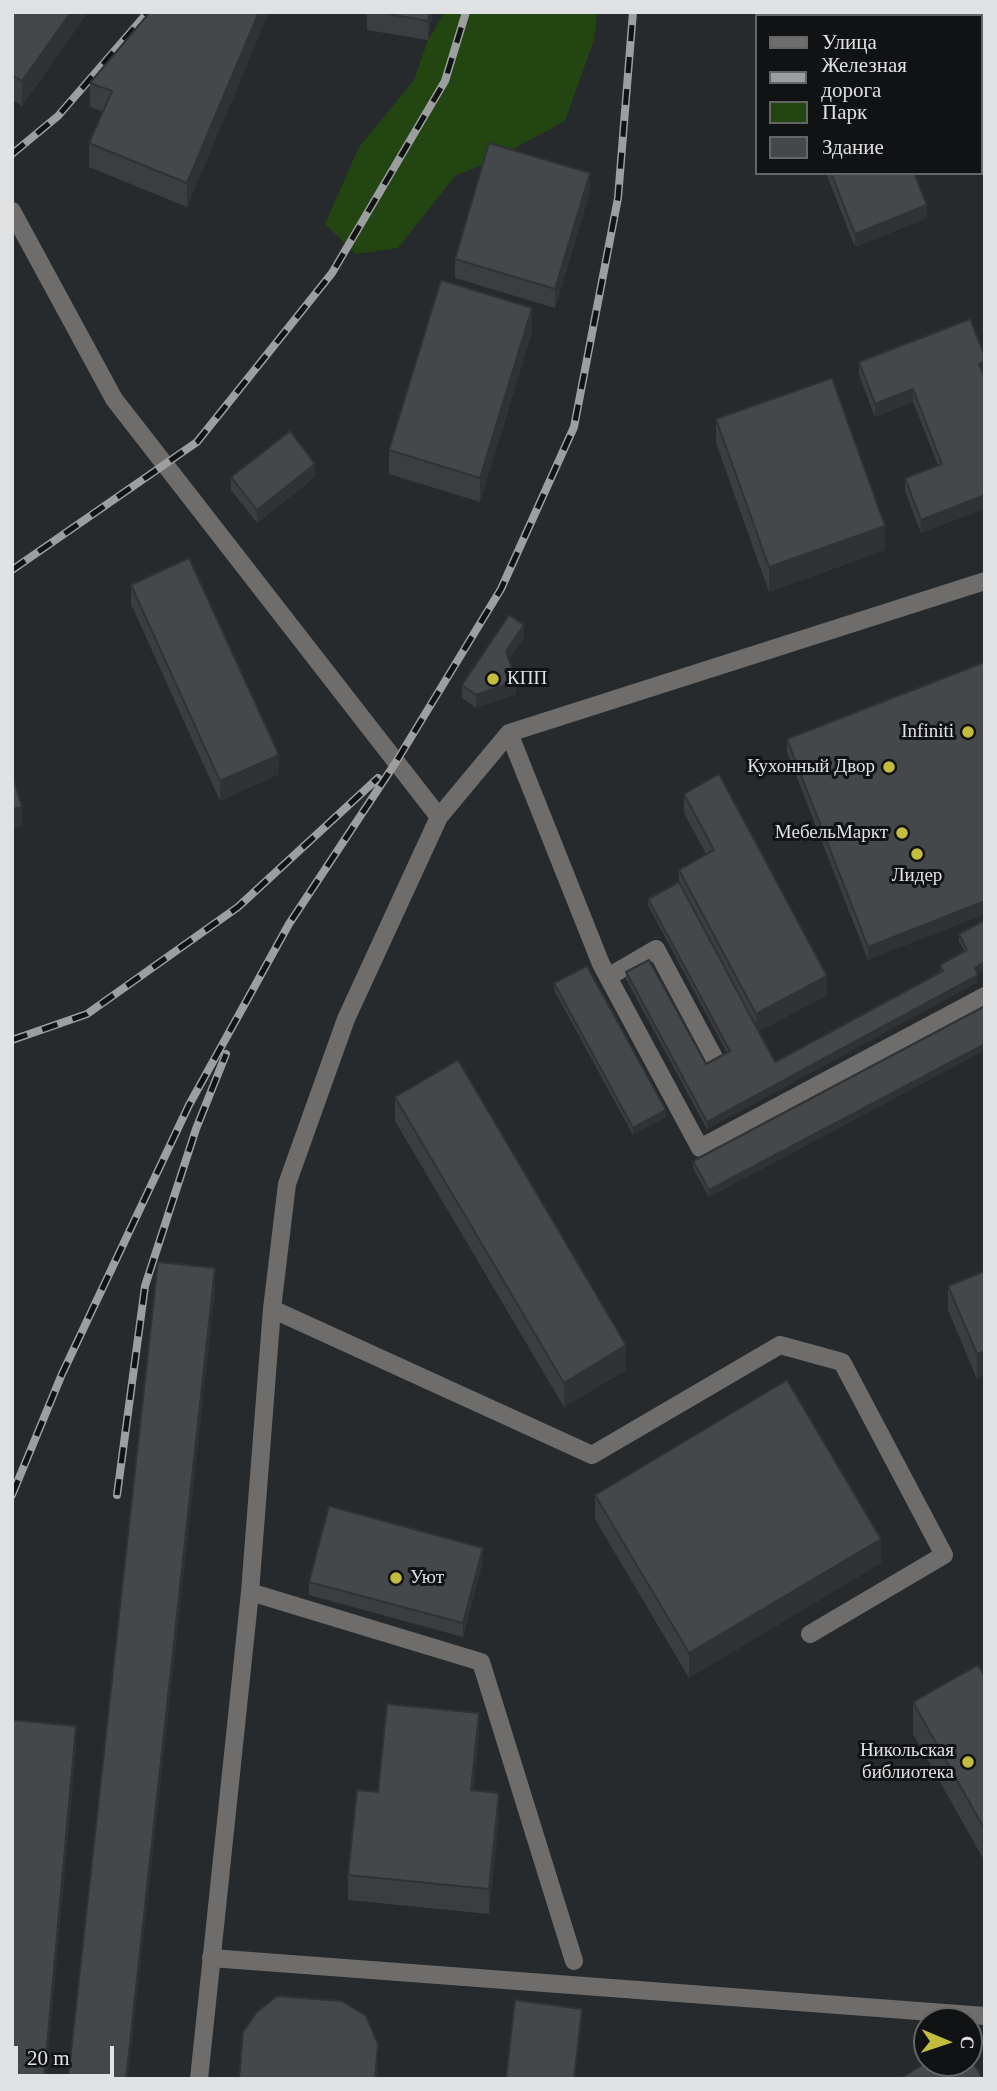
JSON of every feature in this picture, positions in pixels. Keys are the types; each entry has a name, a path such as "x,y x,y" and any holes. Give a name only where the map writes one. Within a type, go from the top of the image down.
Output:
{"street":[{"path":"12,211 114,398 439,817"},
{"path":"199,2079 250,1592 272,1309 287,1184 346,1019 439,817 509,733 985,581"},
{"path":"509,733 608,977 700,1148 985,996"},
{"path":"608,977 656,949 718,1065"},
{"path":"272,1309 592,1455 780,1345 842,1362 944,1555 810,1634"},
{"path":"250,1592 481,1662 574,1961"},
{"path":"211,1958 985,2016"}],"green space":[{"path":"445,12 597,12 594,40 565,121 489,162 455,176 398,248 356,254 325,224 359,147 414,80 428,40"}],"building":[{"path":"12,12 71,12 22,81 12,75"},
{"path":"150,12 259,12 187,183 89,143 112,91 90,83"},
{"path":"377,12 430,12 428,21"},
{"path":"767,12 852,14 768,14"},
{"path":"489,143 590,173 555,289 455,259"},
{"path":"832,175 915,175 927,205 855,234"},
{"path":"441,280 532,308 480,478 389,450"},
{"path":"970,319 985,357 985,361 979,364 985,378 985,495 921,520 905,478 942,464 913,389 875,404 859,362"},
{"path":"832,378 885,526 769,567 716,419"},
{"path":"290,431 315,464 257,510 231,477"},
{"path":"189,558 279,755 220,781 131,585"},
{"name":"КПП","path":"509,615 524,625 506,651 516,681 476,695 462,685"},
{"name":"МебельМаркт","path":"985,662 985,901 868,947 787,739"},
{"path":"719,774 827,976 756,1014 679,870 714,850 684,794"},
{"path":"12,775 22,807 12,809"},
{"path":"679,882 775,1062 943,971 940,965 967,950 959,934 985,920 985,962 975,968 978,975 707,1122 626,972 649,960 706,1064 730,1051 648,899"},
{"path":"587,966 666,1110 633,1128 554,983"},
{"path":"985,1006 985,1044 709,1190 693,1161"},
{"path":"458,1060 626,1345 564,1383 395,1097"},
{"path":"158,1262 215,1268 126,2079 68,2079"},
{"path":"985,1271 985,1351 977,1354 948,1286"},
{"path":"787,1380 881,1539 689,1653 595,1495"},
{"name":"Уют","path":"329,1506 483,1548 463,1623 309,1582"},
{"path":"978,1665 985,1677 985,1830 913,1702"},
{"path":"387,1704 479,1713 471,1790 499,1793 489,1889 348,1875 357,1790 378,1792"},
{"path":"12,1720 76,1726 44,2079 12,2079"},
{"path":"277,1996 342,2001 366,2016 378,2044 375,2079 239,2079 243,2032 257,2012"},
{"path":"515,2000 582,2009 574,2079 506,2079"},
{"path":"913,2071 913,2077 983,2079 900,2079"}],"railway":[{"path":"12,154 58,116 148,12"},
{"path":"12,570 197,442 332,273 445,81 466,12"},
{"path":"12,1495 62,1374 189,1105 289,924 396,762 501,589 574,427 618,198 633,12"},
{"path":"12,1040 87,1014 238,907 378,778"},
{"path":"117,1495 145,1286 196,1129 226,1054"}],"place":[{"name":"КПП","path":"493,679"},
{"name":"Infiniti","path":"968,732"},
{"name":"Кухонный Двор","path":"889,767"},
{"name":"МебельМаркт","path":"902,833"},
{"name":"Лидер","path":"917,854"},
{"name":"Уют","path":"396,1578"},
{"name":"Никольская библиотека","path":"968,1762"}]}
